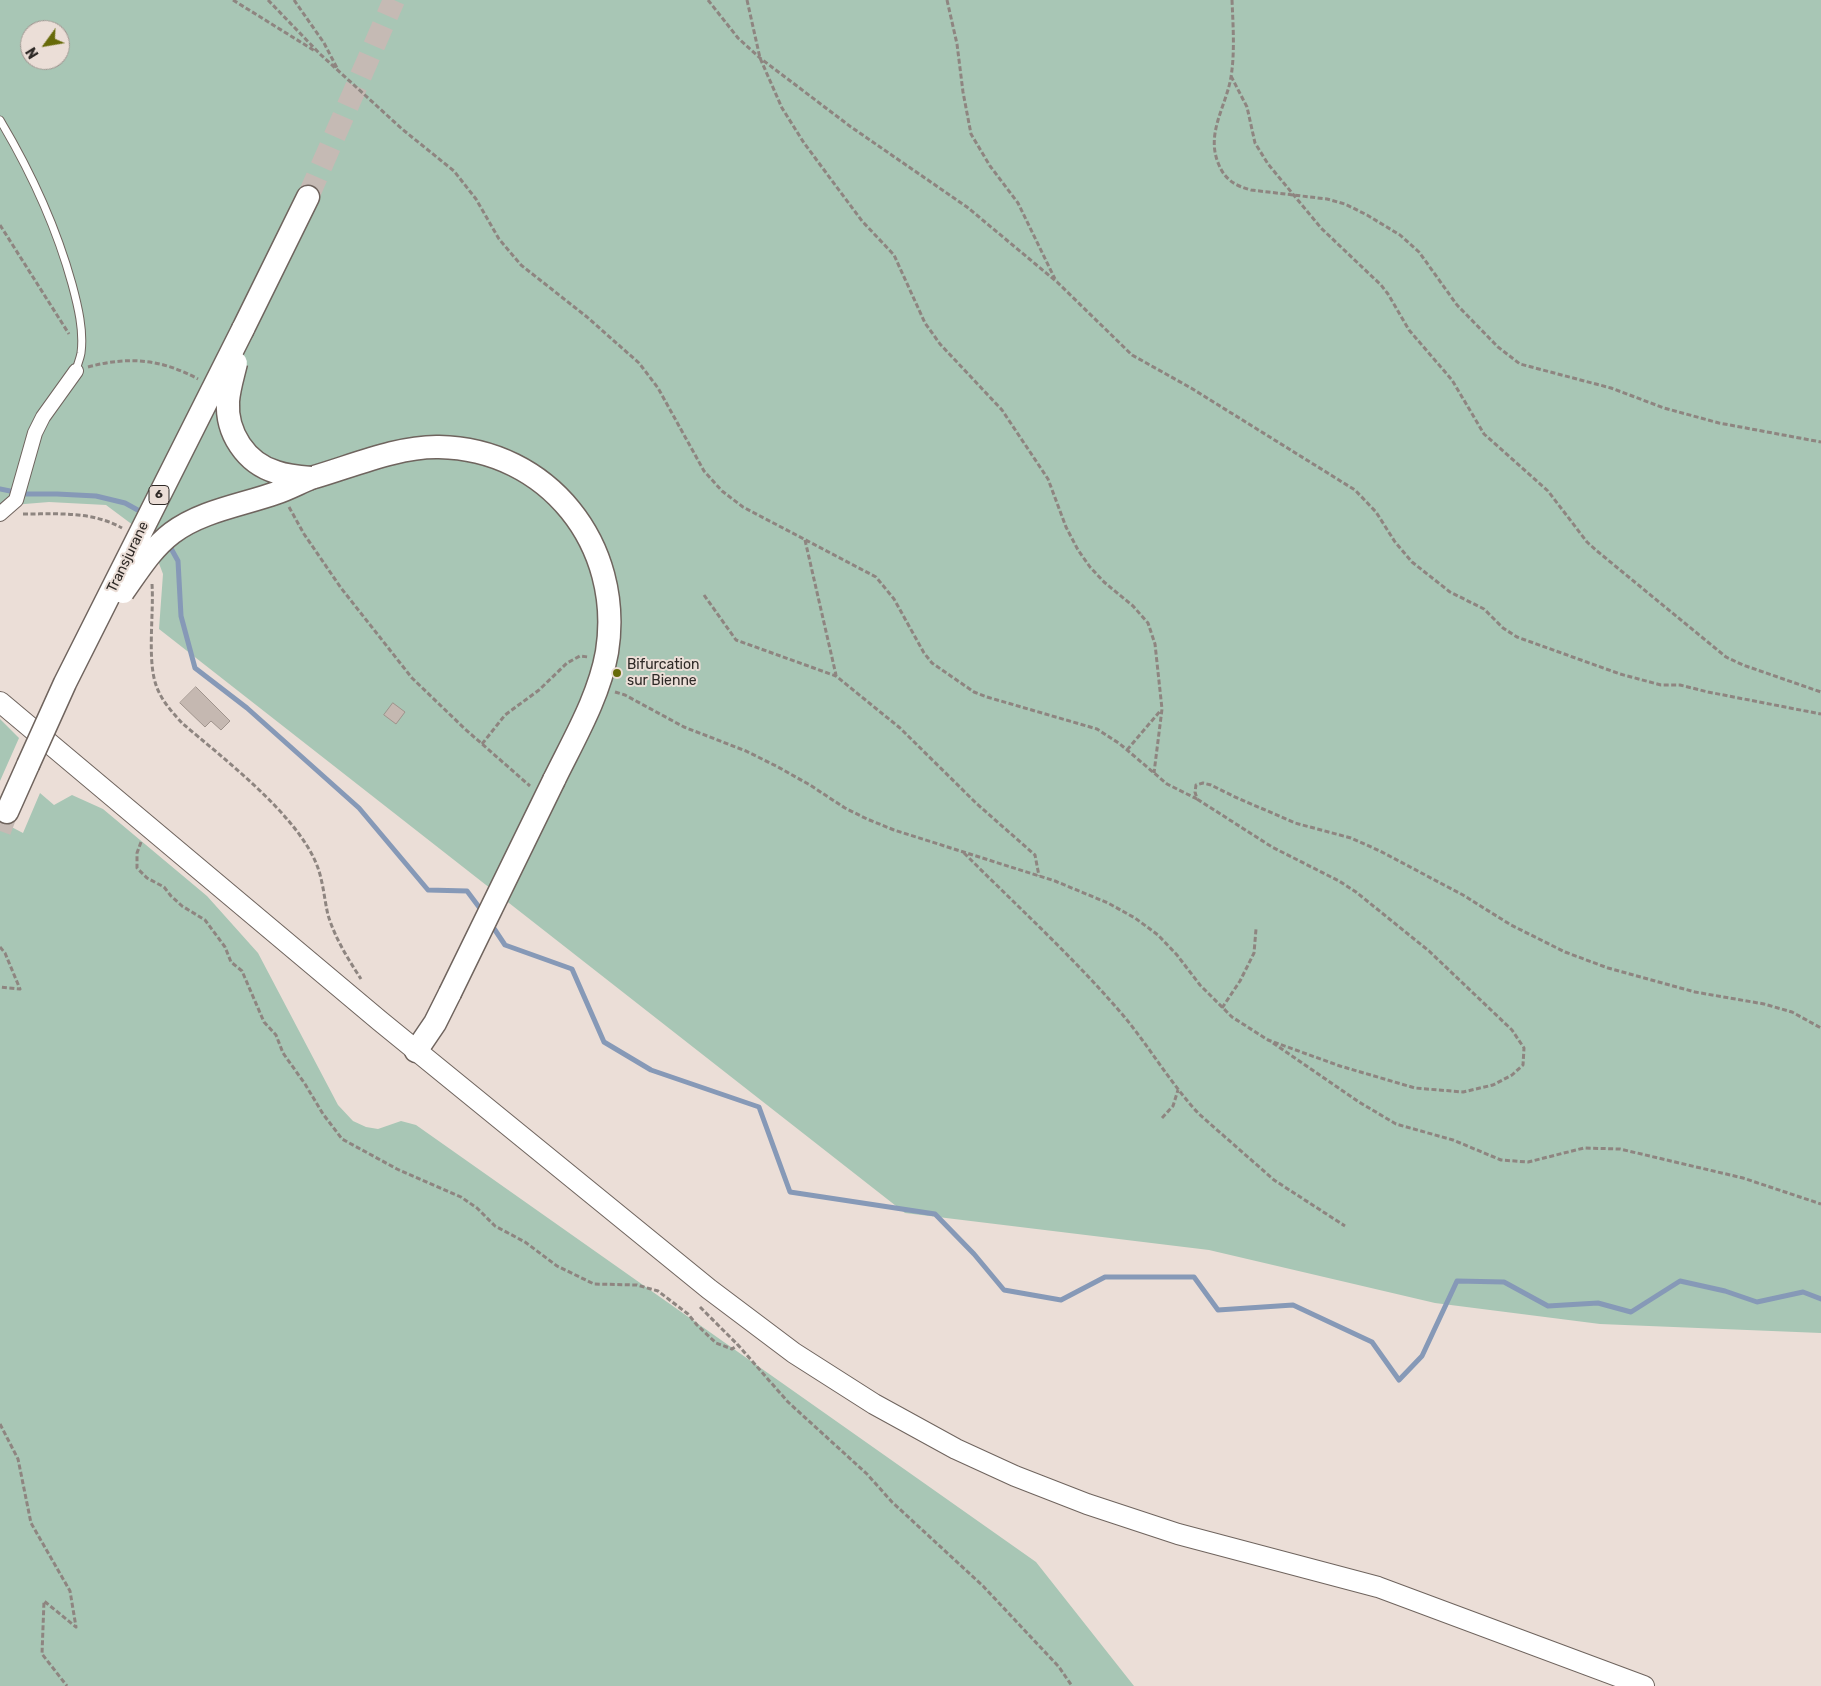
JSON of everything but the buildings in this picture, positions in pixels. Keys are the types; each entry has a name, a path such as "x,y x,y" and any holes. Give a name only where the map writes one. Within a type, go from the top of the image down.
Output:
{"main road":[{"name":"Transjurane","path":"10,807 76,661 308,197"},
{"path":"243,329 228,400 229,416 234,436 245,452 263,467 277,472 311,478"},
{"path":"76,661 144,562 159,544 173,532 204,516 278,493 311,478 410,450 438,447 454,448 496,457 522,469 547,486 566,504 576,516 596,550 607,588 609,627 604,664 598,686 592,702 544,785 450,993 435,1023 416,1051"}],"street":[{"path":"1,514 16,500 36,433 43,417 76,371"},
{"path":"0,702 416,1051 709,1289 762,1330 854,1392 956,1449 1043,1488 1120,1516 1221,1546 1378,1587 1644,1686"}],"lane":[{"path":"0,120 44,203 60,245 78,308 81,326 81,353 76,371"}],"path":[{"path":"232,0 320,54"},
{"path":"268,0 320,54 402,129 454,171 476,198 499,239 522,266 587,317 639,363 649,374 704,471 722,491 743,507 876,578 894,599 924,653 941,670 974,692 1096,729 1126,750 1167,784 1197,799 1272,847 1339,881 1356,892 1429,951 1512,1030 1524,1048 1523,1065 1512,1075 1493,1085 1462,1092 1415,1088 1340,1066 1268,1040"},
{"path":"294,0 324,43 338,70"},
{"path":"708,0 738,38 760,58 851,127 967,207 1056,282 1132,355 1191,388 1355,490 1376,512 1395,542 1412,562 1450,592 1484,608 1503,628 1518,638 1636,679 1661,685 1680,685 1821,714"},
{"path":"747,0 760,58 782,108 804,143 862,220 894,255 925,323 940,344 1002,410 1048,479 1066,527 1082,556 1104,582 1133,606 1148,623 1155,644 1162,709 1154,773"},
{"path":"947,0 957,44 971,134 990,166 1018,203 1056,282"},
{"path":"1232,0 1232,76 1213,141 1214,154 1221,170 1229,180 1251,190 1327,198 1345,204 1367,215 1400,235 1419,252 1462,310 1498,348 1520,364 1611,388 1664,408 1719,423 1821,442"},
{"path":"1232,76 1246,107 1255,143 1261,154 1321,228 1381,285 1409,330 1452,380 1484,434 1548,491 1587,542 1726,657 1743,665 1821,692"},
{"path":"0,225 81,353"},
{"path":"76,371 115,362 142,361 170,365 199,380"},
{"path":"287,502 304,534 341,588 412,678 482,744 544,785"},
{"path":"1,514 88,516 112,523 123,529"},
{"path":"805,540 836,676"},
{"path":"151,578 153,675 160,694 182,723 260,791 292,825 304,841 316,862 328,916 361,980"},
{"path":"704,594 736,640 836,676 900,728 977,804 1035,854 1039,876"},
{"path":"482,744 505,715 530,698 573,658 586,656 604,664"},
{"path":"598,686 625,695 684,727 746,751 802,780 845,808 867,819 1039,876 1108,903 1135,918 1158,935 1177,955 1200,985 1232,1017 1359,1102 1396,1124 1453,1140 1501,1160 1528,1162 1584,1148 1620,1149 1743,1178 1821,1204"},
{"path":"1126,750 1162,709"},
{"path":"1197,799 1196,785 1203,782 1295,823 1351,838 1380,851 1463,896 1511,925 1566,952 1608,968 1695,992 1764,1004 1792,1012 1821,1028"},
{"path":"140,838 137,853 138,868 147,878 164,887 182,906 200,916 225,946 231,962 242,971 264,1022 276,1035 283,1053 323,1114 342,1139 397,1168 461,1197 476,1208 494,1226 525,1242 557,1266 594,1284 637,1285 658,1291 688,1314 716,1343 732,1350 738,1345 800,1413 867,1474 892,1502 983,1586 1059,1667 1072,1686"},
{"path":"964,852 1120,1012 1199,1114 1261,1170 1288,1190 1346,1226"},
{"path":"1222,1008 1240,982 1254,952 1256,929"},
{"path":"0,948 5,953 20,989 0,987"},
{"path":"1162,1118 1173,1106 1178,1089"},
{"path":"0,1424 18,1459 31,1523 70,1590 76,1627 44,1601 42,1654 67,1686"}],"green space":[{"path":"0,0 1821,0 1821,1333 1600,1324 1435,1303 1209,1250 905,1213 159,629 163,574 149,537 106,505 49,502 0,506"},
{"path":"0,719 19,738 0,781"},
{"path":"40,793 54,805 72,795 103,809 207,896 258,953 338,1105 353,1121 366,1127 378,1129 401,1121 416,1125 1036,1562 1134,1686 0,1686 0,821 23,833"}],"waterway":[{"path":"0,489 25,494 96,496 125,503 145,514"},
{"path":"168,543 178,561 181,616 195,668 247,708 359,808 428,890 467,891 482,911"},
{"path":"491,924 505,945 572,969 604,1042 651,1070 759,1107 790,1192 935,1214 974,1254 1004,1290 1061,1300 1105,1277 1194,1277 1218,1310 1293,1305 1372,1342 1399,1380 1422,1356 1457,1281 1504,1282 1548,1306 1598,1303 1631,1312 1680,1281 1725,1291 1757,1302 1803,1292 1821,1299"}],"tunnel":[{"path":"308,197 394,0"},
{"path":"0,831 7,812"}],"place":[{"name":"Bifurcation sur Bienne","path":"617,673"}]}
